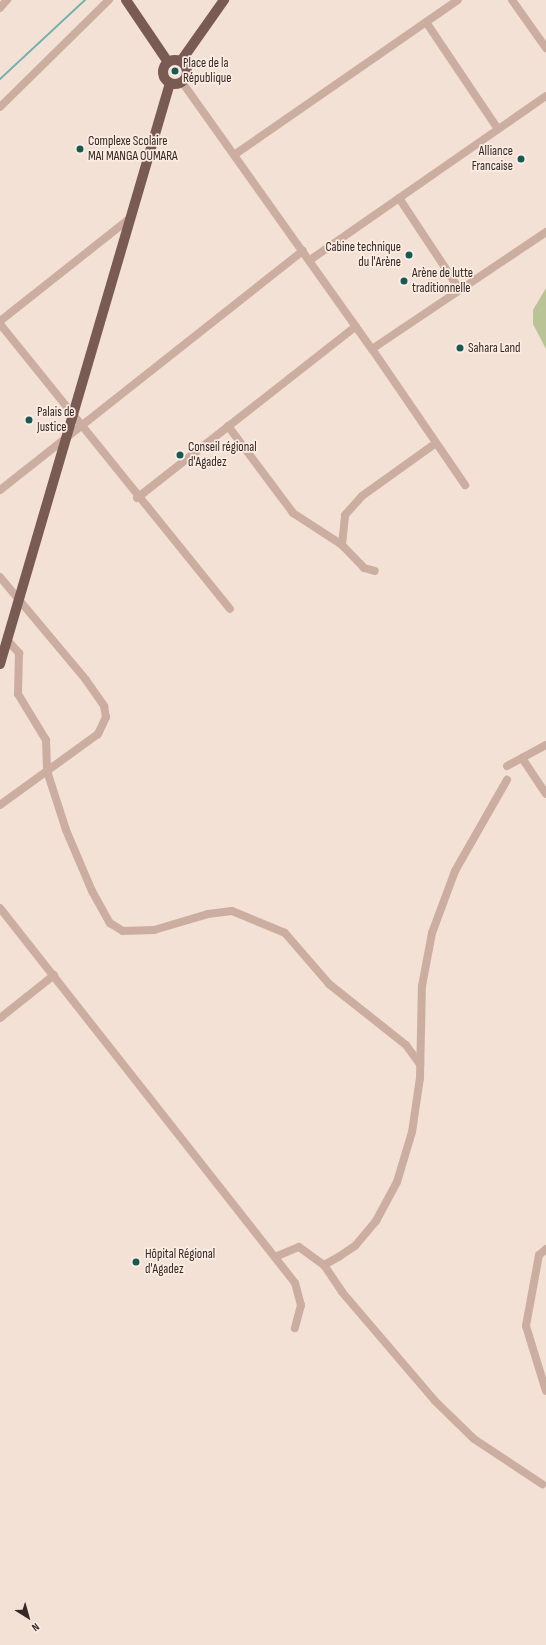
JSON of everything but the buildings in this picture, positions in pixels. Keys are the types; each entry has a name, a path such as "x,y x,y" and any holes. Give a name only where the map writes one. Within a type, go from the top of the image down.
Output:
{"main road":[{"path":"126,0 168,62"},
{"path":"181,61 224,0"},
{"path":"168,62 181,61"},
{"path":"170,83 182,82 187,74 181,61"},
{"path":"0,664 18,598 69,437 78,423 128,220 170,83 163,71 168,62"}],"street":[{"path":"0,8 7,0"},
{"path":"0,107 109,0"},
{"path":"234,155 458,0"},
{"path":"512,0 546,48"},
{"path":"426,22 498,129"},
{"path":"182,82 310,260 464,485"},
{"path":"310,260 546,96"},
{"path":"399,198 460,290"},
{"path":"128,220 0,322 137,498 230,609"},
{"path":"372,349 546,232"},
{"path":"78,423 303,250"},
{"path":"137,498 356,326"},
{"path":"228,426 294,513 342,545 364,568 375,571"},
{"path":"0,490 69,437"},
{"path":"342,545 344,515 362,496 436,443"},
{"path":"0,805 98,734 106,717 104,706 86,680 18,598 2,582"},
{"path":"7,640 19,653 18,694 46,740 47,771 69,837 92,891 110,923 122,931 154,930 208,914 232,911 285,933 329,984 406,1045 420,1064"},
{"path":"507,766 546,745"},
{"path":"522,758 546,794"},
{"path":"324,1265 355,1246 376,1221 397,1182 412,1132 420,1064 422,986 432,933 455,871 507,780"},
{"path":"0,908 275,1257 300,1292 295,1328"},
{"path":"0,1018 54,975"},
{"path":"275,1257 299,1247 324,1265 342,1292 435,1401 474,1439 542,1484"},
{"path":"546,1249 539,1255 526,1326 546,1391"}],"green space":[{"path":"546,288 546,349 533,324 533,310"}],"waterway":[{"path":"0,79 85,0"}],"place":[{"name":"Place de la République","path":"175,71"},
{"name":"Complexe Scolaire MAI MANGA OUMARA","path":"80,149"},
{"name":"Alliance Francaise","path":"521,159"},
{"name":"Cabine technique du l'Arène","path":"409,255"},
{"name":"Arène de lutte traditionnelle","path":"404,281"},
{"name":"Sahara Land","path":"460,348"},
{"name":"Palais de Justice","path":"29,420"},
{"name":"Conseil régional d'Agadez","path":"180,455"},
{"name":"Hôpital Régional d'Agadez","path":"136,1262"}]}
